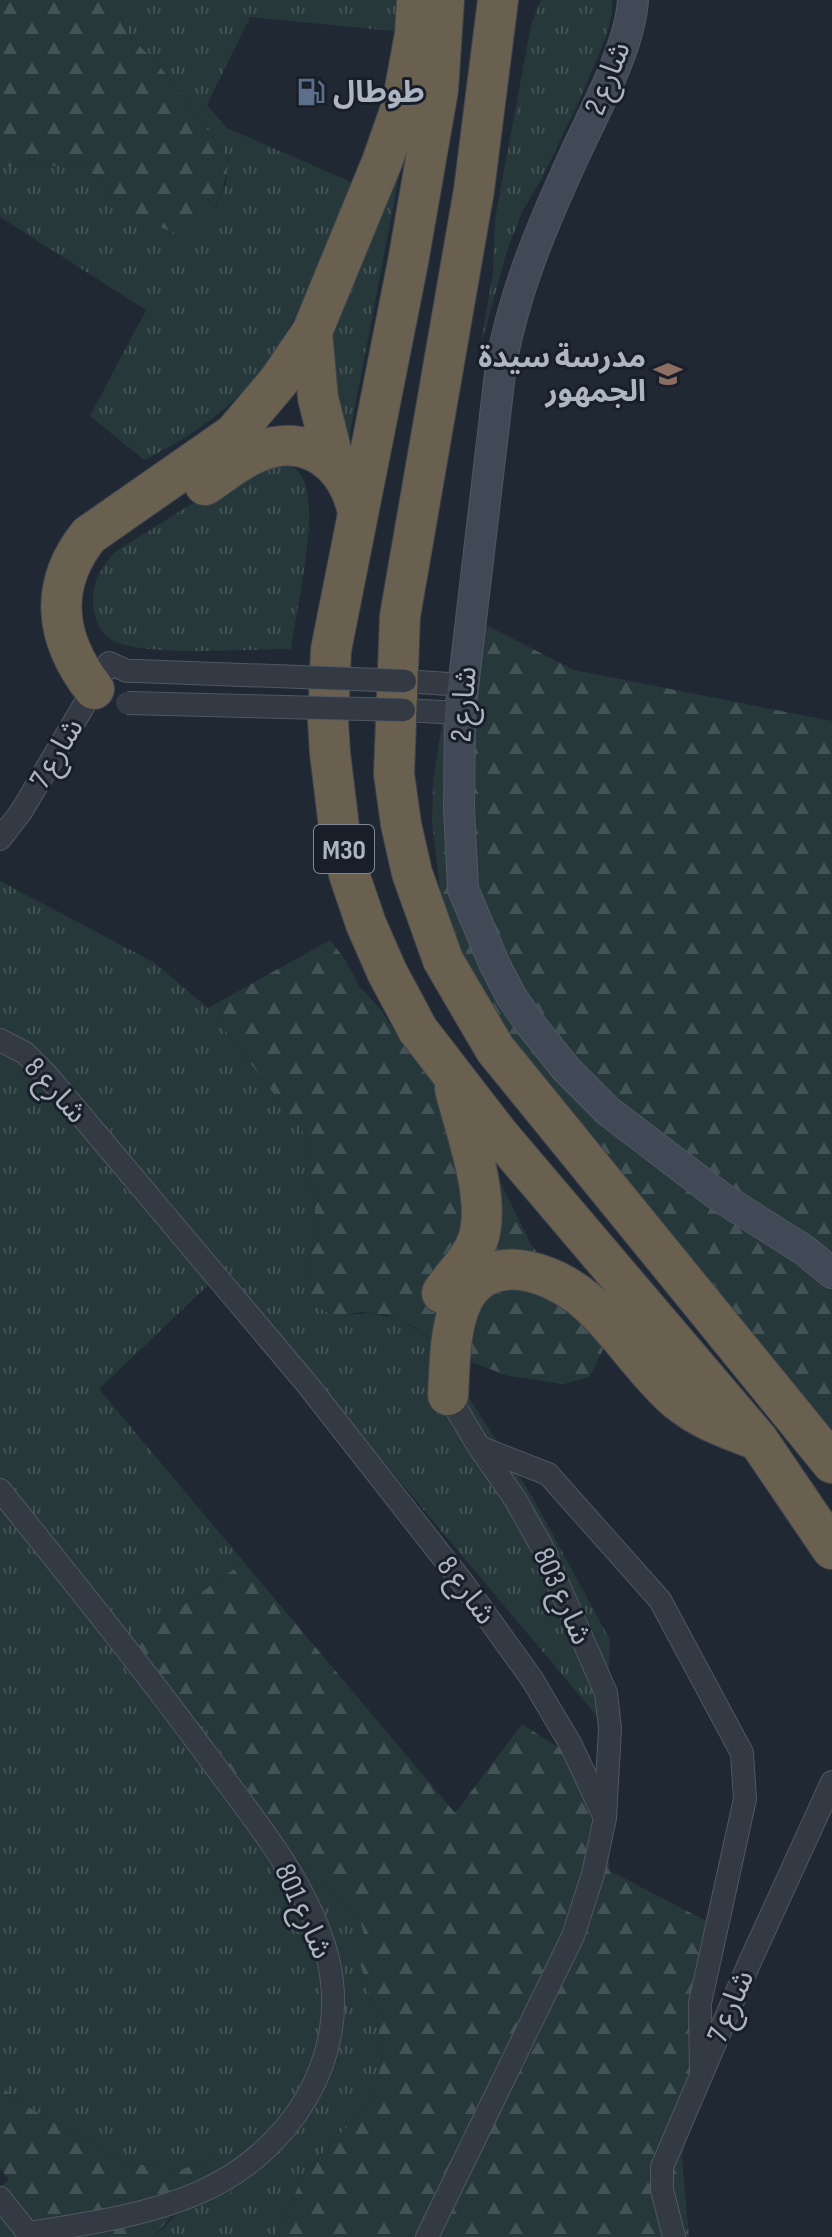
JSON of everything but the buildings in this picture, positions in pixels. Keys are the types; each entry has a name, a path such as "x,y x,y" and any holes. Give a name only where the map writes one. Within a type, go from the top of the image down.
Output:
{"highway":[{"path":"117,682 72,656 61,617 60,597 75,552 89,535 234,434 278,382 312,332 382,162 402,105 415,34 417,0"},
{"name":"M30","path":"444,0 435,106 408,262 331,650 328,721 339,827 349,874 387,972 418,1030 452,1077 758,1440 832,1549"},
{"name":"M30","path":"519,1 474,190 400,616 394,774 401,824 412,873 443,960 495,1049 832,1463"},
{"path":"312,332 318,398 334,462 350,485 358,514"},
{"path":"117,682 90,638 83,609 89,578 109,548 259,451 273,447 301,448 334,462"},
{"path":"448,1395 431,1350 433,1315 450,1279 468,1260 477,1244 483,1214 481,1192 452,1077"},
{"path":"448,1395 452,1335 464,1297 474,1284 487,1275 509,1269 532,1271 548,1275 584,1299 648,1371 701,1418 758,1440"}],"street":[{"name":"شارع 2","path":"633,0 625,38 539,233 508,324 461,699 459,808 463,889 511,996 566,1069 608,1111 722,1198 804,1250 832,1273"},
{"path":"117,682 405,681 461,699"},
{"path":"117,682 404,710 461,699"},
{"name":"شارع 7","path":"0,839 117,682"},
{"name":"شارع 8","path":"0,1040 25,1053 47,1075 307,1384 463,1583 532,1679 571,1745 605,1818"},
{"name":"شارع 803","path":"448,1395 542,1547 606,1693 610,1728 605,1818"},
{"path":"479,1447 548,1474 660,1600 742,1753 745,1799 700,2003 701,2075"},
{"name":"شارع 801","path":"0,1490 135,1657 283,1858 327,1956 333,1985 333,2030 317,2079 288,2126 246,2166 198,2193 131,2215 29,2235"},
{"name":"شارع 7","path":"674,2237 662,2190 662,2167 742,1979 832,1782"},
{"path":"427,2237 573,1936 593,1874 605,1818"},
{"path":"0,2198 29,2235"}],"green space":[{"path":"0,0 119,0 119,13 129,35 163,70 229,159 220,196 202,231 180,235 130,215 112,201 100,180 80,163 55,166 32,159 0,169"},
{"path":"119,0 401,0 404,32 250,17 207,105 227,128 358,185 296,315 249,385 213,418 144,460 90,416 146,310 0,217 0,169 32,159 55,166 80,163 100,180 112,201 216,208 226,183 229,159 163,70 129,35 119,13"},
{"path":"541,0 612,0 612,14 606,37 580,99 522,212 507,251 480,349 493,273 495,219 531,25"},
{"path":"424,45 346,454 328,383 334,307"},
{"path":"265,458 295,468 307,492 308,535 291,649 173,651 129,646 105,635 95,616 94,590 101,570 115,552"},
{"path":"474,619 574,670 832,721 832,1474 502,1057 442,905 432,822 433,781 446,698"},
{"path":"0,881 155,963 208,1008 304,1133 315,1209 306,1282 337,1317 365,1314 388,1317 411,1326 434,1342 533,1498 610,1640 606,1727 223,1271 99,1389 244,1562 179,1608 158,1619 144,1671 185,1705 216,1740 236,1783 312,1878 358,1914 365,1934 360,1964 376,2011 382,2058 377,2081 368,2104 306,2171 274,2237 152,2237 164,2228 226,2154 180,2170 125,2162 19,2102 0,2085"},
{"path":"330,940 359,986 431,1077 494,1169 531,1244 547,1266 604,1323 603,1350 589,1377 564,1384 508,1376 454,1355 413,1326 387,1315 361,1312 337,1317 310,1304 306,1282 315,1209 304,1133 208,1008"},
{"path":"244,1562 455,1813 522,1724 597,1772 610,1871 724,1930 682,2158 689,2237 274,2237 306,2171 368,2104 377,2081 382,2058 376,2011 360,1964 364,1934 358,1914 312,1878 236,1783 216,1740 185,1705 144,1671 129,1653 131,1629 179,1608"},
{"path":"0,2085 19,2102 125,2162 180,2170 226,2154 243,2173 229,2195 185,2205 152,2237 0,2237 0,2187 9,2180 0,2168"}],"place":[{"name":"طوطال","path":"311,92"},
{"name":"مدرسة سيدة الجمهور","path":"668,374"}]}
